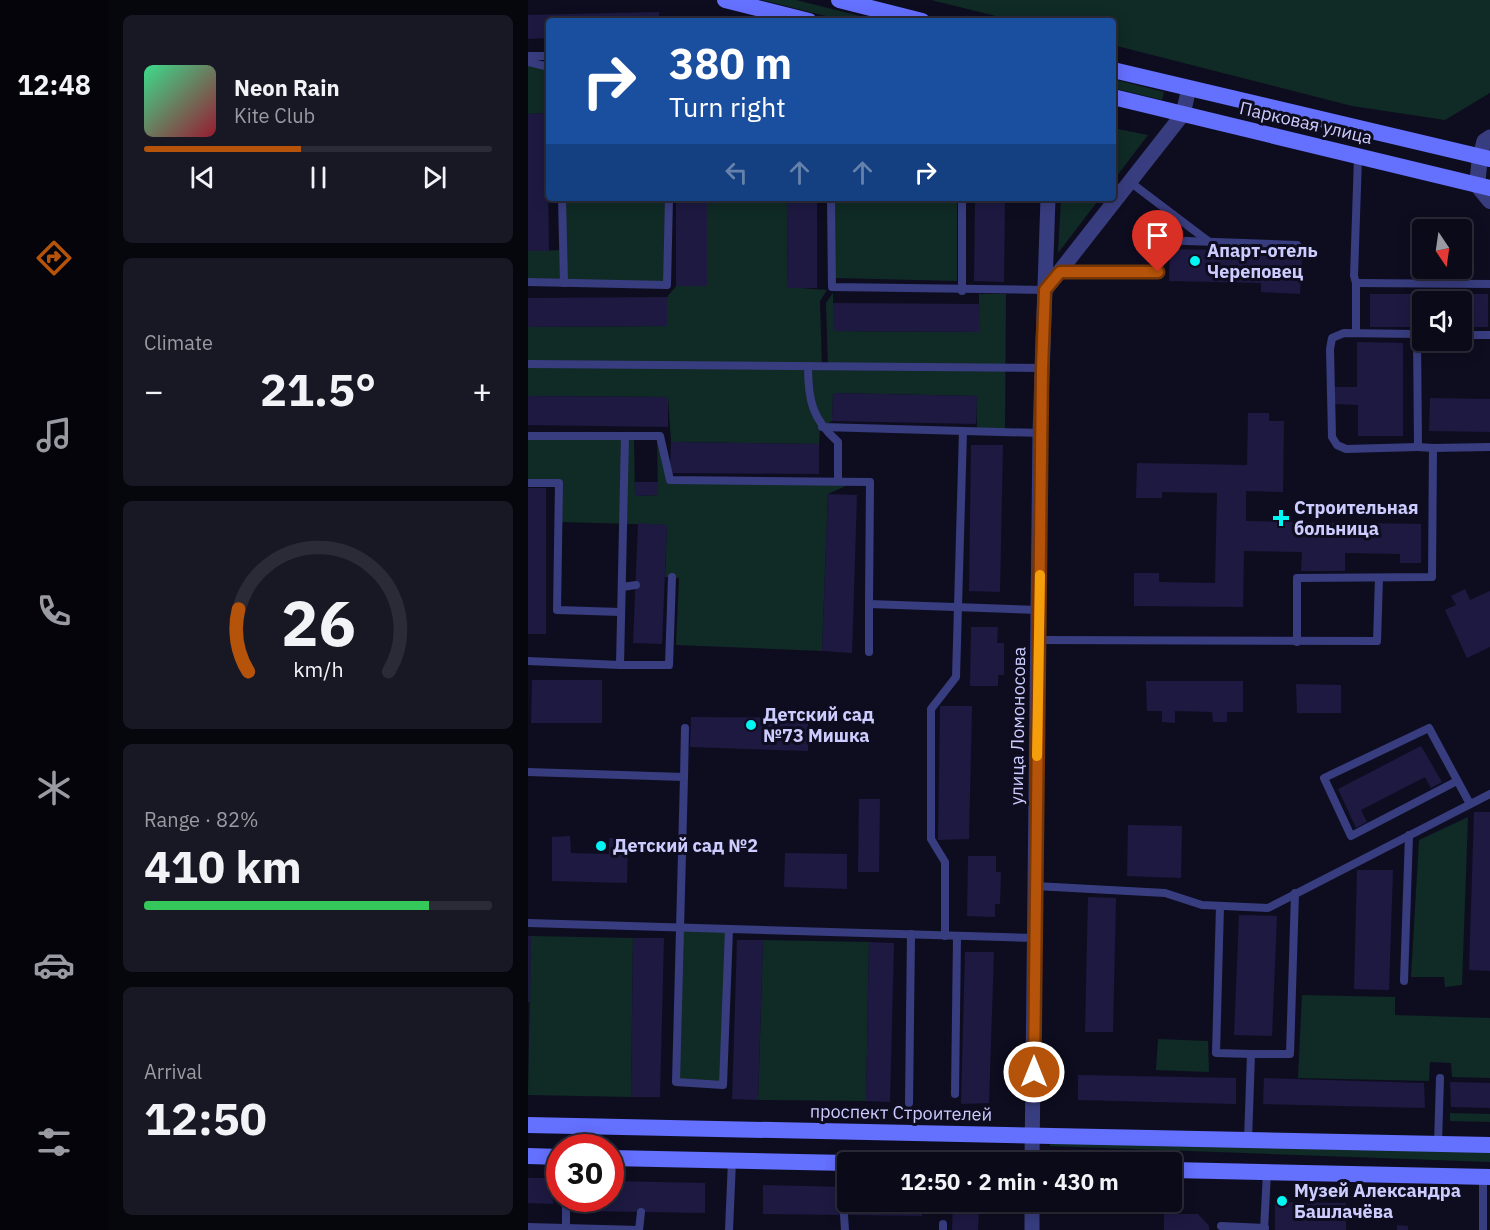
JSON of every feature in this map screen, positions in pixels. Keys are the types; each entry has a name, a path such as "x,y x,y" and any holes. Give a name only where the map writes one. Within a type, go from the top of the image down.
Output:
{"main road":[{"path":"725,0 797,18"},
{"path":"839,0 910,18"},
{"name":"Парковая улица","path":"1116,70 1485,158"},
{"name":"Парковая улица","path":"1116,98 1483,186"},
{"name":"проспект Строителей","path":"528,1125 1490,1145"},
{"path":"528,1156 546,1157"},
{"path":"624,1158 837,1163"},
{"path":"1182,1170 1486,1177"}],"street":[{"path":"1116,200 1183,114 1190,88"},
{"path":"1490,137 1484,141 1483,186 1490,201"},
{"name":"улица Ломоносова","path":"1032,1152 1042,368 1048,201"},
{"path":"1045,290 1115,201"},
{"path":"1032,1212 1032,1230"}],"lane":[{"path":"528,56 546,56"},
{"path":"528,62 546,66"},
{"path":"1356,333 1356,283 1353,276 1358,155"},
{"path":"1130,182 1209,242"},
{"path":"562,201 564,283"},
{"path":"528,282 667,285 669,201"},
{"path":"831,201 832,287 962,291 1045,290"},
{"path":"962,201 962,291"},
{"path":"1060,272 1158,272 1158,240 1297,245"},
{"path":"1356,283 1490,284"},
{"path":"1412,334 1344,333 1332,338 1332,437 1337,445 1346,449 1490,447"},
{"path":"1472,335 1490,335"},
{"path":"1418,447 1420,351"},
{"path":"528,364 1042,368"},
{"path":"808,366 808,396 822,427 838,442 838,481"},
{"path":"822,427 1041,433"},
{"path":"945,936 945,862 931,839 931,709 956,677 963,431"},
{"path":"528,436 660,436 670,480 870,482 869,652"},
{"path":"620,665 625,436"},
{"path":"1297,642 1297,578 1432,577 1433,448"},
{"path":"528,483 559,483 558,610 621,612"},
{"path":"528,661 669,665 672,577"},
{"path":"1040,640 1377,641 1379,578"},
{"path":"622,587 636,585"},
{"path":"869,604 1040,610"},
{"path":"685,728 676,1082 723,1085 729,929"},
{"path":"1457,781 1351,836 1324,778 1429,728 1470,804"},
{"path":"528,772 684,777"},
{"path":"1035,886 1165,892 1202,905 1268,908 1490,794"},
{"path":"1404,981 1409,835"},
{"path":"1220,906 1216,1053 1290,1054 1295,893"},
{"path":"528,923 1035,938"},
{"path":"909,1103 911,934"},
{"path":"955,1094 957,936"},
{"path":"1248,1140 1251,1054"},
{"path":"1438,1144 1440,1078"},
{"path":"729,1230 732,1161"},
{"path":"1221,1226 1264,1229 1267,1173"},
{"path":"1483,1230 1486,1177"},
{"path":"566,1212 566,1229"},
{"path":"528,1227 639,1230 641,1212"},
{"path":"844,1215 845,1230"}],"green space":[{"path":"762,0 796,0 868,18 833,18"},
{"path":"931,0 1490,0 1490,93 1445,120 1352,106 1116,46 1116,18 1004,18"},
{"path":"528,64 546,68 546,113 528,114"},
{"path":"1116,80 1164,92 1162,100 1116,89"},
{"path":"1116,129 1148,135 1116,177"},
{"path":"565,201 666,201 665,282 528,280 528,251 566,250"},
{"path":"706,201 788,201 787,287 827,290 820,301 822,368 828,369 826,303 833,293 833,331 979,332 979,294 1006,294 1005,429 977,429 976,396 833,393 832,421 820,428 819,444 671,442 668,397 528,396 528,327 666,326 667,297 676,286"},
{"path":"835,201 957,201 957,281 835,278"},
{"path":"1061,201 1098,201 1058,253"},
{"path":"528,438 634,439 635,496 658,495 657,439 668,482 850,484 828,494 822,651 676,645 679,578 665,577 667,525 561,522 561,482 528,481"},
{"path":"1468,817 1462,985 1445,987 1444,977 1411,977 1419,840"},
{"path":"680,928 729,929 723,1085 676,1082"},
{"path":"531,936 633,938 631,1097 528,1095"},
{"path":"763,940 869,942 866,1101 758,1100"},
{"path":"1302,995 1395,997 1395,1015 1490,1018 1490,1078 1452,1077 1451,1063 1430,1062 1429,1081 1298,1078"},
{"path":"1158,1039 1208,1041 1209,1072 1156,1070"},
{"path":"1450,1113 1490,1114 1490,1122 1450,1121"},
{"path":"1050,1139 1490,1149 1490,1162 1050,1146"}],"building":[{"path":"659,12 659,18 546,18 546,38 528,39 528,15"},
{"path":"546,113 546,201 548,201 549,251 528,251 528,114"},
{"path":"676,201 707,201 707,286 676,286"},
{"path":"788,201 817,201 817,288 787,288"},
{"path":"975,201 1005,201 1004,282 974,281"},
{"path":"1170,249 1262,251 1263,255 1302,258 1300,294 1261,292 1261,283 1169,281"},
{"path":"1370,294 1412,294 1412,327 1370,327"},
{"path":"1472,294 1488,294 1488,327 1472,327"},
{"path":"667,297 667,326 528,327 528,298"},
{"path":"833,303 980,304 979,332 833,331"},
{"path":"1357,342 1403,343 1403,436 1358,436 1358,405 1335,404 1335,387 1357,387"},
{"path":"833,393 977,396 976,424 832,421"},
{"path":"528,396 668,397 668,427 528,425"},
{"path":"1430,398 1490,399 1490,432 1429,431"},
{"path":"1248,413 1269,413 1269,421 1284,421 1283,492 1246,491 1246,521 1421,524 1421,563 1400,563 1400,554 1345,553 1345,571 1301,571 1302,552 1244,551 1243,607 1134,606 1134,573 1159,573 1159,582 1215,583 1217,493 1162,492 1162,498 1136,498 1137,463 1247,465"},
{"path":"671,442 819,444 819,474 670,473"},
{"path":"971,445 1003,445 1000,592 969,591"},
{"path":"635,482 658,482 658,495 635,496"},
{"path":"528,488 546,488 546,634 528,634"},
{"path":"828,494 857,495 852,653 822,651"},
{"path":"638,523 667,525 662,644 633,643"},
{"path":"1465,589 1470,600 1490,591 1490,647 1467,658 1445,610 1456,605 1451,596"},
{"path":"971,627 998,627 997,643 1004,643 1004,675 998,675 998,686 970,686"},
{"path":"532,680 602,680 602,723 531,723"},
{"path":"1146,681 1243,681 1243,712 1227,712 1227,722 1213,722 1212,712 1175,711 1175,723 1162,722 1162,711 1147,711"},
{"path":"1296,684 1341,685 1341,713 1297,713"},
{"path":"940,706 972,706 969,839 938,840"},
{"path":"691,717 808,718 808,751 690,747"},
{"path":"1421,746 1442,782 1431,788 1425,777 1361,810 1367,822 1356,828 1338,789"},
{"path":"859,799 880,799 879,872 858,872"},
{"path":"1474,812 1490,812 1490,971 1469,970"},
{"path":"1128,825 1182,826 1181,878 1127,876"},
{"path":"570,836 571,853 609,854 609,838 628,838 627,883 552,881 552,837"},
{"path":"785,853 847,854 847,889 784,887"},
{"path":"968,856 996,856 996,872 1001,872 1000,904 995,904 995,917 967,916"},
{"path":"1357,870 1393,870 1389,990 1354,989"},
{"path":"1088,897 1116,898 1113,1032 1085,1032"},
{"path":"1239,915 1277,916 1272,1036 1234,1035"},
{"path":"528,936 531,936 530,1002 528,1002"},
{"path":"633,938 664,938 660,1097 631,1097"},
{"path":"737,940 763,940 758,1100 732,1099"},
{"path":"869,942 894,943 890,1102 866,1101"},
{"path":"965,952 994,952 989,1103 961,1104"},
{"path":"1078,1075 1236,1078 1236,1104 1078,1100"},
{"path":"1264,1078 1424,1083 1425,1108 1263,1104"},
{"path":"1450,1082 1490,1083 1490,1108 1451,1107"},
{"path":"528,1178 546,1178 546,1204 528,1203"},
{"path":"624,1181 705,1183 705,1213 624,1212"},
{"path":"763,1185 837,1187 837,1212 922,1212 922,1216 763,1214"},
{"path":"1275,1202 1346,1203 1346,1230 1275,1230"},
{"path":"953,1212 979,1212 978,1230 952,1230"},
{"path":"1164,1214 1198,1214 1209,1226 1209,1230 1164,1230"},
{"path":"1397,1225 1408,1226 1408,1230 1397,1230"}],"slow traffic":[{"path":"1037,756 1040,575"}],"place":[{"name":"Апарт-отель Череповец","path":"1195,261"},
{"name":"Строительная больница","path":"1281,518"},
{"name":"Детский сад №73 Мишка","path":"751,725"},
{"name":"Детский сад №2","path":"601,846"},
{"name":"Музей Александра Башлачёва","path":"1282,1201"}],"route":[{"path":"1034,1072 1041,411 1045,290 1060,272 1158,272"}]}
